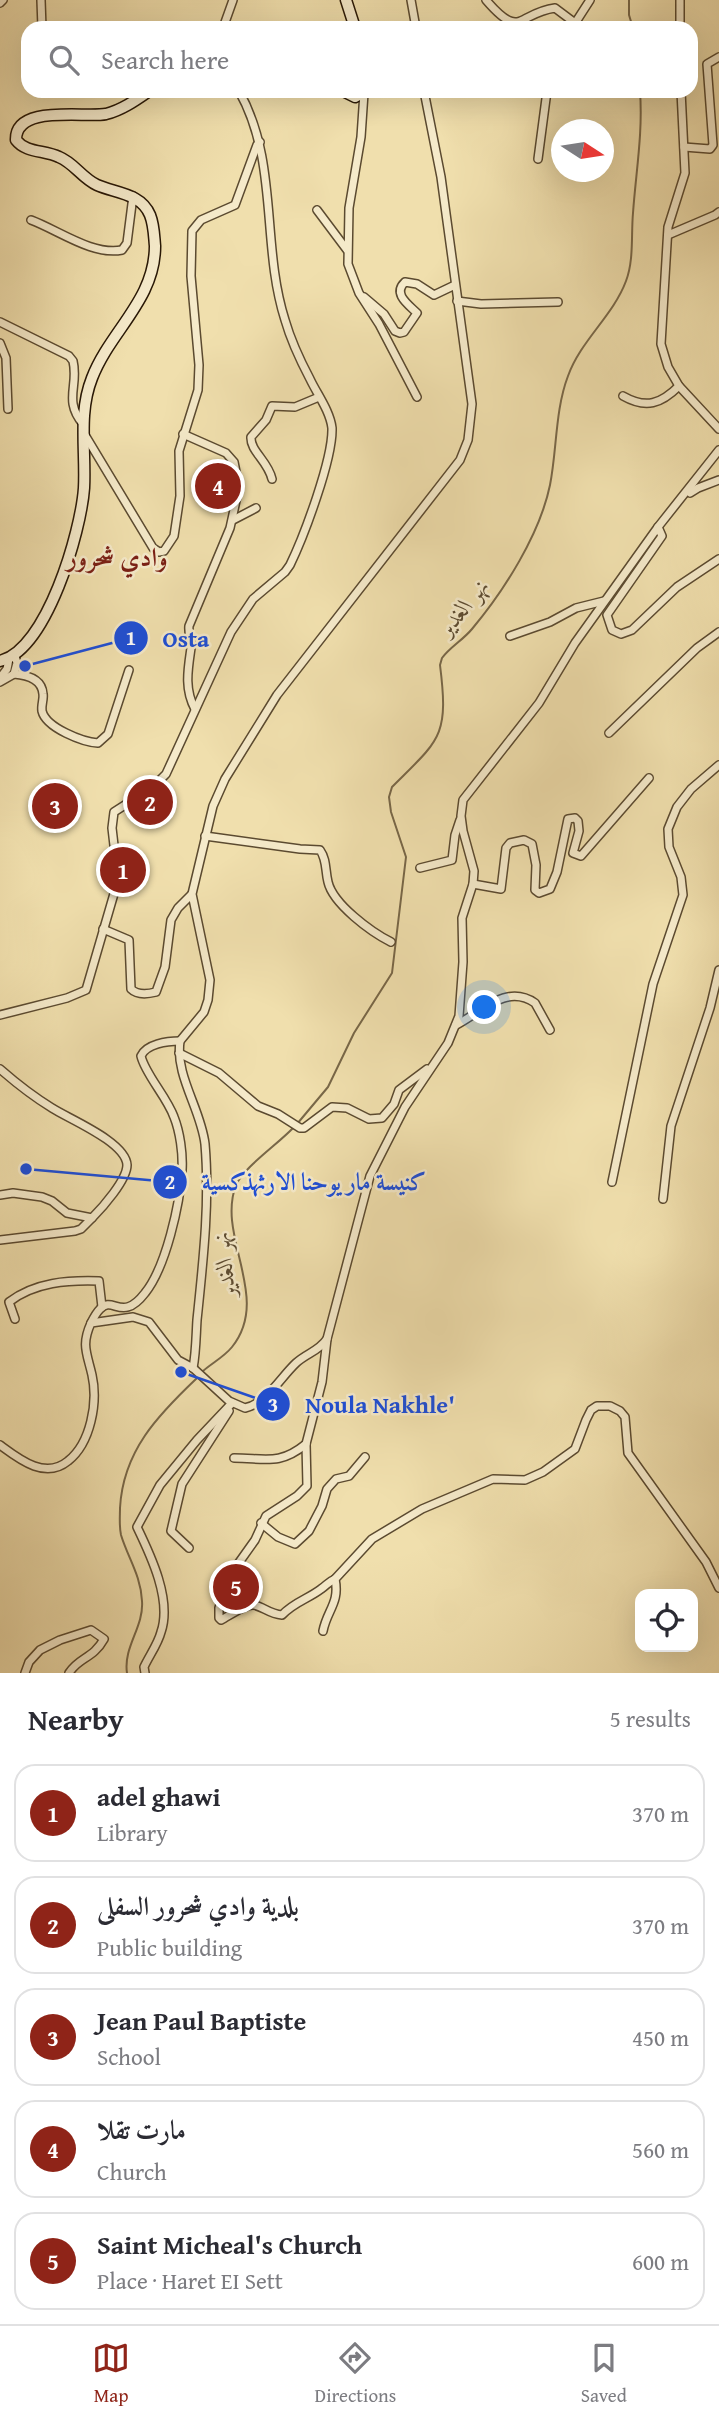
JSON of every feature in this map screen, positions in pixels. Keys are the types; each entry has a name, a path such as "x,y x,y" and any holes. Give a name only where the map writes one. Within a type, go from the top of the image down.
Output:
{"main road":[{"path":"346,0 353,21"},
{"path":"8,659 34,636 43,622 63,571 80,516 85,399 101,358 147,288 152,270 155,229 149,212 133,196 95,184 63,158 25,149 16,140 15,133 26,121 43,116 108,114 139,98"}],"street":[{"path":"41,0 42,21"},
{"path":"226,21 233,0"},
{"path":"411,0 415,21"},
{"path":"486,0 508,21"},
{"path":"576,21 590,0"},
{"path":"680,0 680,21"},
{"path":"523,21 544,9 555,8 569,21"},
{"path":"684,147 702,150 710,149 713,145 707,64 719,57"},
{"path":"0,1015 82,993 87,986 118,880 112,828 114,812 153,787 166,775 220,653 247,607 285,572 294,557 320,484 331,438 331,422 293,344 284,318 278,291 261,142 243,98"},
{"path":"364,98 351,195 348,264 359,293 379,324 417,397"},
{"path":"193,1368 204,1246 205,1143 179,1053 180,1041 204,1012 208,1000 209,981 192,894 213,806 225,779 277,695 466,450 472,404 441,177 425,98"},
{"path":"538,159 546,98"},
{"path":"681,98 685,173 669,220 661,344 668,367 679,386 719,429"},
{"path":"0,323 69,356 73,361 73,410 139,528 153,548 159,552 167,548 174,536 180,496 179,451 196,402 199,379 198,336 191,276 192,230 201,220 235,205 257,145 261,142"},
{"path":"31,220 89,246 109,251 122,250 127,243 133,196"},
{"path":"317,210 347,250"},
{"path":"668,235 719,212"},
{"path":"359,293 384,314 395,331 400,333 417,313 404,301 401,285 405,282 417,284 434,295 455,285"},
{"path":"457,301 481,304 558,302"},
{"path":"0,343 6,358 8,409"},
{"path":"623,396 651,404 664,399 679,386"},
{"path":"272,479 268,466 254,448 251,437 267,420 272,406 295,407 319,397"},
{"path":"183,434 226,453 234,462 239,487 233,520 189,626 191,644 188,688 195,709"},
{"path":"420,868 452,860 463,800 539,703 575,643 658,527 719,450"},
{"path":"680,499 719,480"},
{"path":"233,520 256,509"},
{"path":"658,527 662,536 607,615 612,629 621,634 632,629 677,587 719,559"},
{"path":"510,636 550,622 576,608 605,601"},
{"path":"609,733 697,648 719,632"},
{"path":"0,680 7,669 8,659 17,663 14,674"},
{"path":"0,680 14,674 28,676 41,685 42,711 47,719 78,739 99,743 108,734 129,670"},
{"path":"612,1182 653,984 683,895 681,877 668,848 668,830 677,807 691,789 719,765"},
{"path":"473,884 500,890 506,848 510,843 524,841 532,844 535,854 535,890 539,893 550,889 557,872 568,819 572,817 578,821 579,831 573,853 581,856 649,779"},
{"path":"461,816 474,870 473,884 462,918 459,1016 448,1043 430,1067 386,1141 370,1176 327,1339 322,1381 306,1444 307,1486 298,1496 263,1519 255,1540 240,1558 224,1588 219,1608 221,1620 250,1605 282,1615 290,1606 321,1590 335,1579 372,1539 422,1509 493,1479 525,1480 543,1472 575,1449 591,1410 603,1405 620,1411 625,1417 628,1453 706,1562 719,1588"},
{"path":"205,836 300,849 320,849 326,861 331,889 355,917 391,942"},
{"path":"103,929 129,940 131,989 148,994 156,992 165,967 171,920 192,894"},
{"path":"663,1199 671,1126 710,1008 719,970"},
{"path":"456,1025 497,1000 514,997 535,1003 551,1030"},
{"path":"102,1307 111,1305 123,1309 131,1308 150,1287 159,1270 172,1225 182,1168 175,1118 141,1056 147,1048 168,1041 180,1041"},
{"path":"179,1053 219,1073 258,1106 304,1128 332,1107 347,1108 369,1119 382,1118 394,1104 399,1090 430,1067"},
{"path":"0,1069 50,1107 106,1139 125,1157 127,1164 124,1175 104,1206 81,1229 0,1240"},
{"path":"0,1195 13,1193 42,1196 67,1213 92,1218"},
{"path":"0,1445 31,1465 46,1469 64,1464 76,1453 90,1424 93,1408 93,1377 84,1341 91,1323 102,1307 99,1281 72,1280 46,1284 18,1296 9,1303 15,1319"},
{"path":"91,1323 123,1317 144,1319 178,1360 193,1368 231,1405 245,1408 253,1406 270,1392 299,1360 321,1348 327,1339"},
{"path":"189,1548 171,1531 182,1484 231,1405"},
{"path":"145,1673 144,1667 162,1631 163,1596 151,1554 137,1527 160,1485 231,1405"},
{"path":"234,1458 272,1460 292,1455 306,1444"},
{"path":"263,1519 278,1537 295,1544 309,1531 322,1506 327,1489 336,1479 349,1476 365,1457"},
{"path":"323,1632 325,1620 330,1615 338,1593 335,1579"},
{"path":"25,1673 29,1662 40,1650 86,1631 96,1632 104,1639 97,1652 74,1665 69,1673"}],"waterway":[{"name":"نهر الغدير","path":"629,0 631,21"},
{"name":"نهر الغدير","path":"297,1124 328,1087 354,1033 392,973 406,857 391,812 389,797 392,787 421,758 437,735 443,708 440,665 442,658 484,614 508,580 529,542 550,485 561,402 568,376 581,351 613,306 629,273 640,137 640,98"},
{"name":"نهر الغدير","path":"203,1371 232,1347 243,1328 247,1308 246,1287 233,1225 232,1205 236,1185 253,1164 293,1128"},
{"name":"نهر الغدير","path":"127,1673 128,1654 140,1620 142,1601 137,1575 120,1532 123,1488 135,1452 145,1436 156,1420 197,1378"}],"place":[{"name":"مارت تقلا","path":"218,486"},
{"name":"Osta","path":"25,666"},
{"name":"بلدية وادي شحرور السفلى","path":"150,802"},
{"name":"Jean Paul Baptiste","path":"55,806"},
{"name":"adel ghawi","path":"123,870"},
{"name":"كنيسة مار يوحنا الارثهذكسية","path":"26,1169"},
{"name":"Noula Nakhle'","path":"181,1372"},
{"name":"Saint Micheal's Church","path":"236,1587"}],"district":[{"name":"وادي شحرور","path":"117,557"}]}
